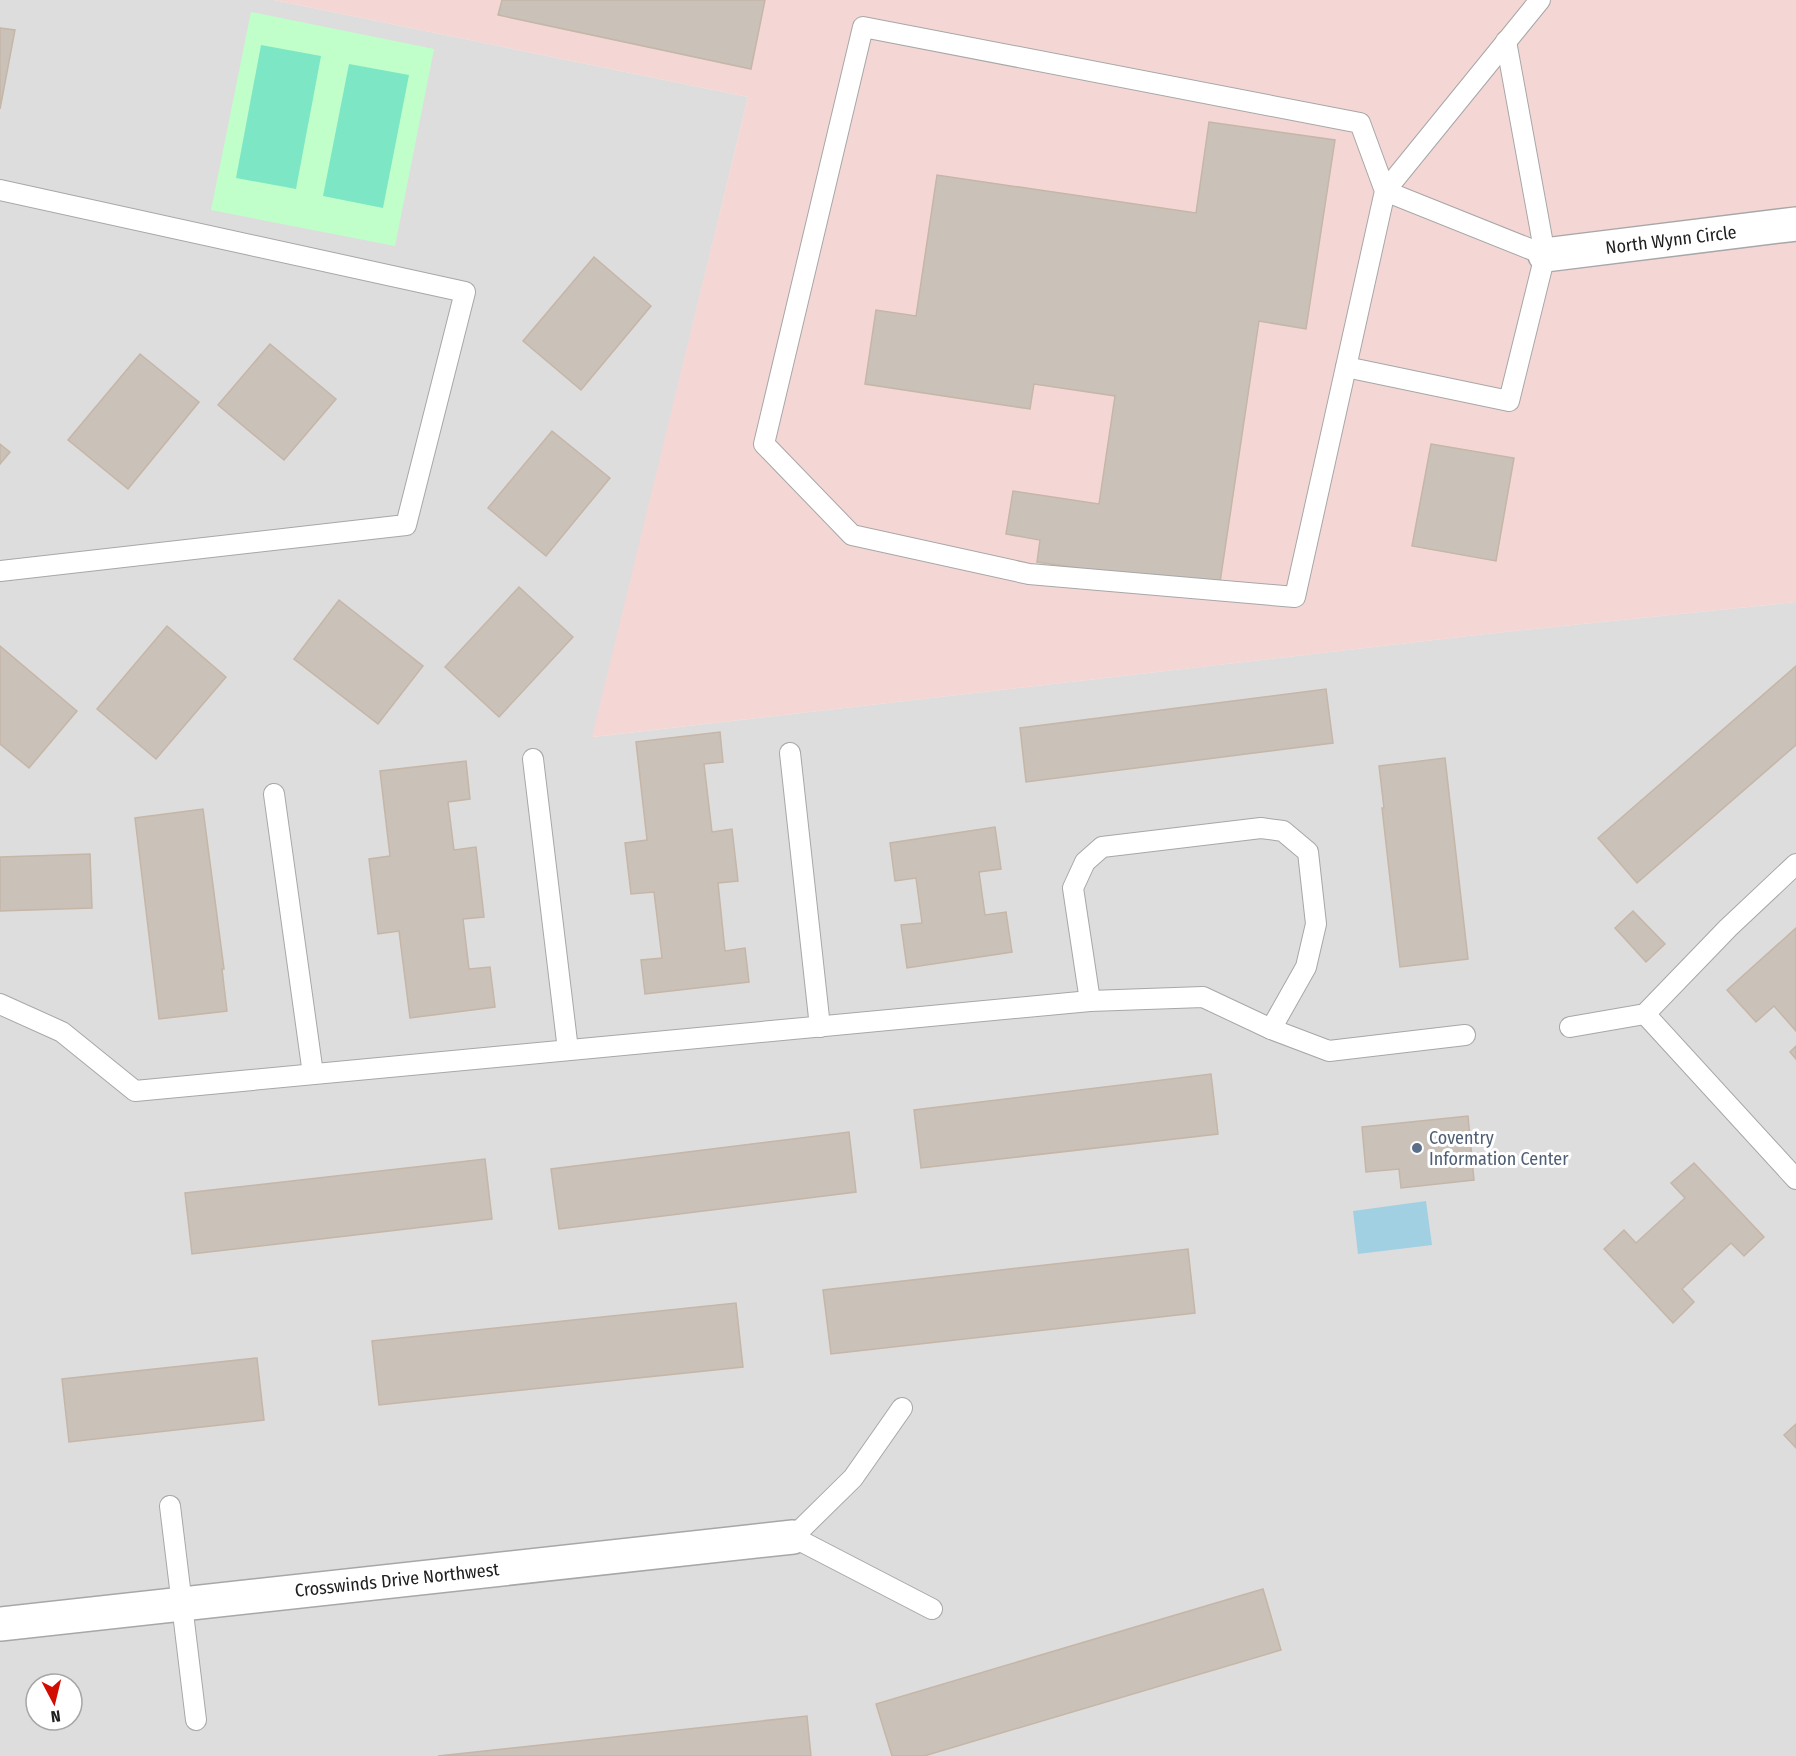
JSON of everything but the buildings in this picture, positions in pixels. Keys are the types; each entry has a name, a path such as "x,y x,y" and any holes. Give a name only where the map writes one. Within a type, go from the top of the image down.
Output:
{"street":[{"name":"North Wynn Circle","path":"1545,255 1796,224"},
{"name":"Crosswinds Drive Northwest","path":"0,1623 793,1537"}],"lane":[{"path":"1540,0 1385,191 1295,597 1029,574 852,535 764,444 862,27 1360,123 1385,191 1545,255"},
{"path":"1346,367 1509,401 1545,255 1506,41"},
{"path":"0,190 465,292 406,525 0,571"},
{"path":"790,753 820,1027"},
{"path":"533,759 567,1050"},
{"path":"274,794 313,1074"},
{"path":"1090,1001 1073,888 1085,862 1102,847 1261,828 1283,831 1308,852 1316,924 1306,967 1272,1029"},
{"path":"1570,1027 1645,1014 1728,928 1796,864"},
{"path":"0,1004 62,1032 135,1091 1090,1001 1203,997 1272,1029 1329,1051 1465,1035"},
{"path":"1645,1014 1796,1179"},
{"path":"902,1408 852,1478 793,1537 932,1609"},
{"path":"170,1506 196,1720"}],"shaded area":[{"path":"0,0 274,0 748,97 593,737 1486,634 1796,602 1796,1756 0,1756"},
{"path":"274,0 1796,0 1796,602 1486,634 592,737 748,97"}],"green space":[{"path":"251,12 434,49 395,246 211,210"},
{"path":"261,45 321,56 296,189 236,178"},
{"path":"349,64 409,75 383,208 323,196"}],"water":[{"path":"1426,1201 1432,1245 1358,1254 1353,1211"}],"place":[{"name":"Coventry Information Center","path":"1417,1148"}]}
